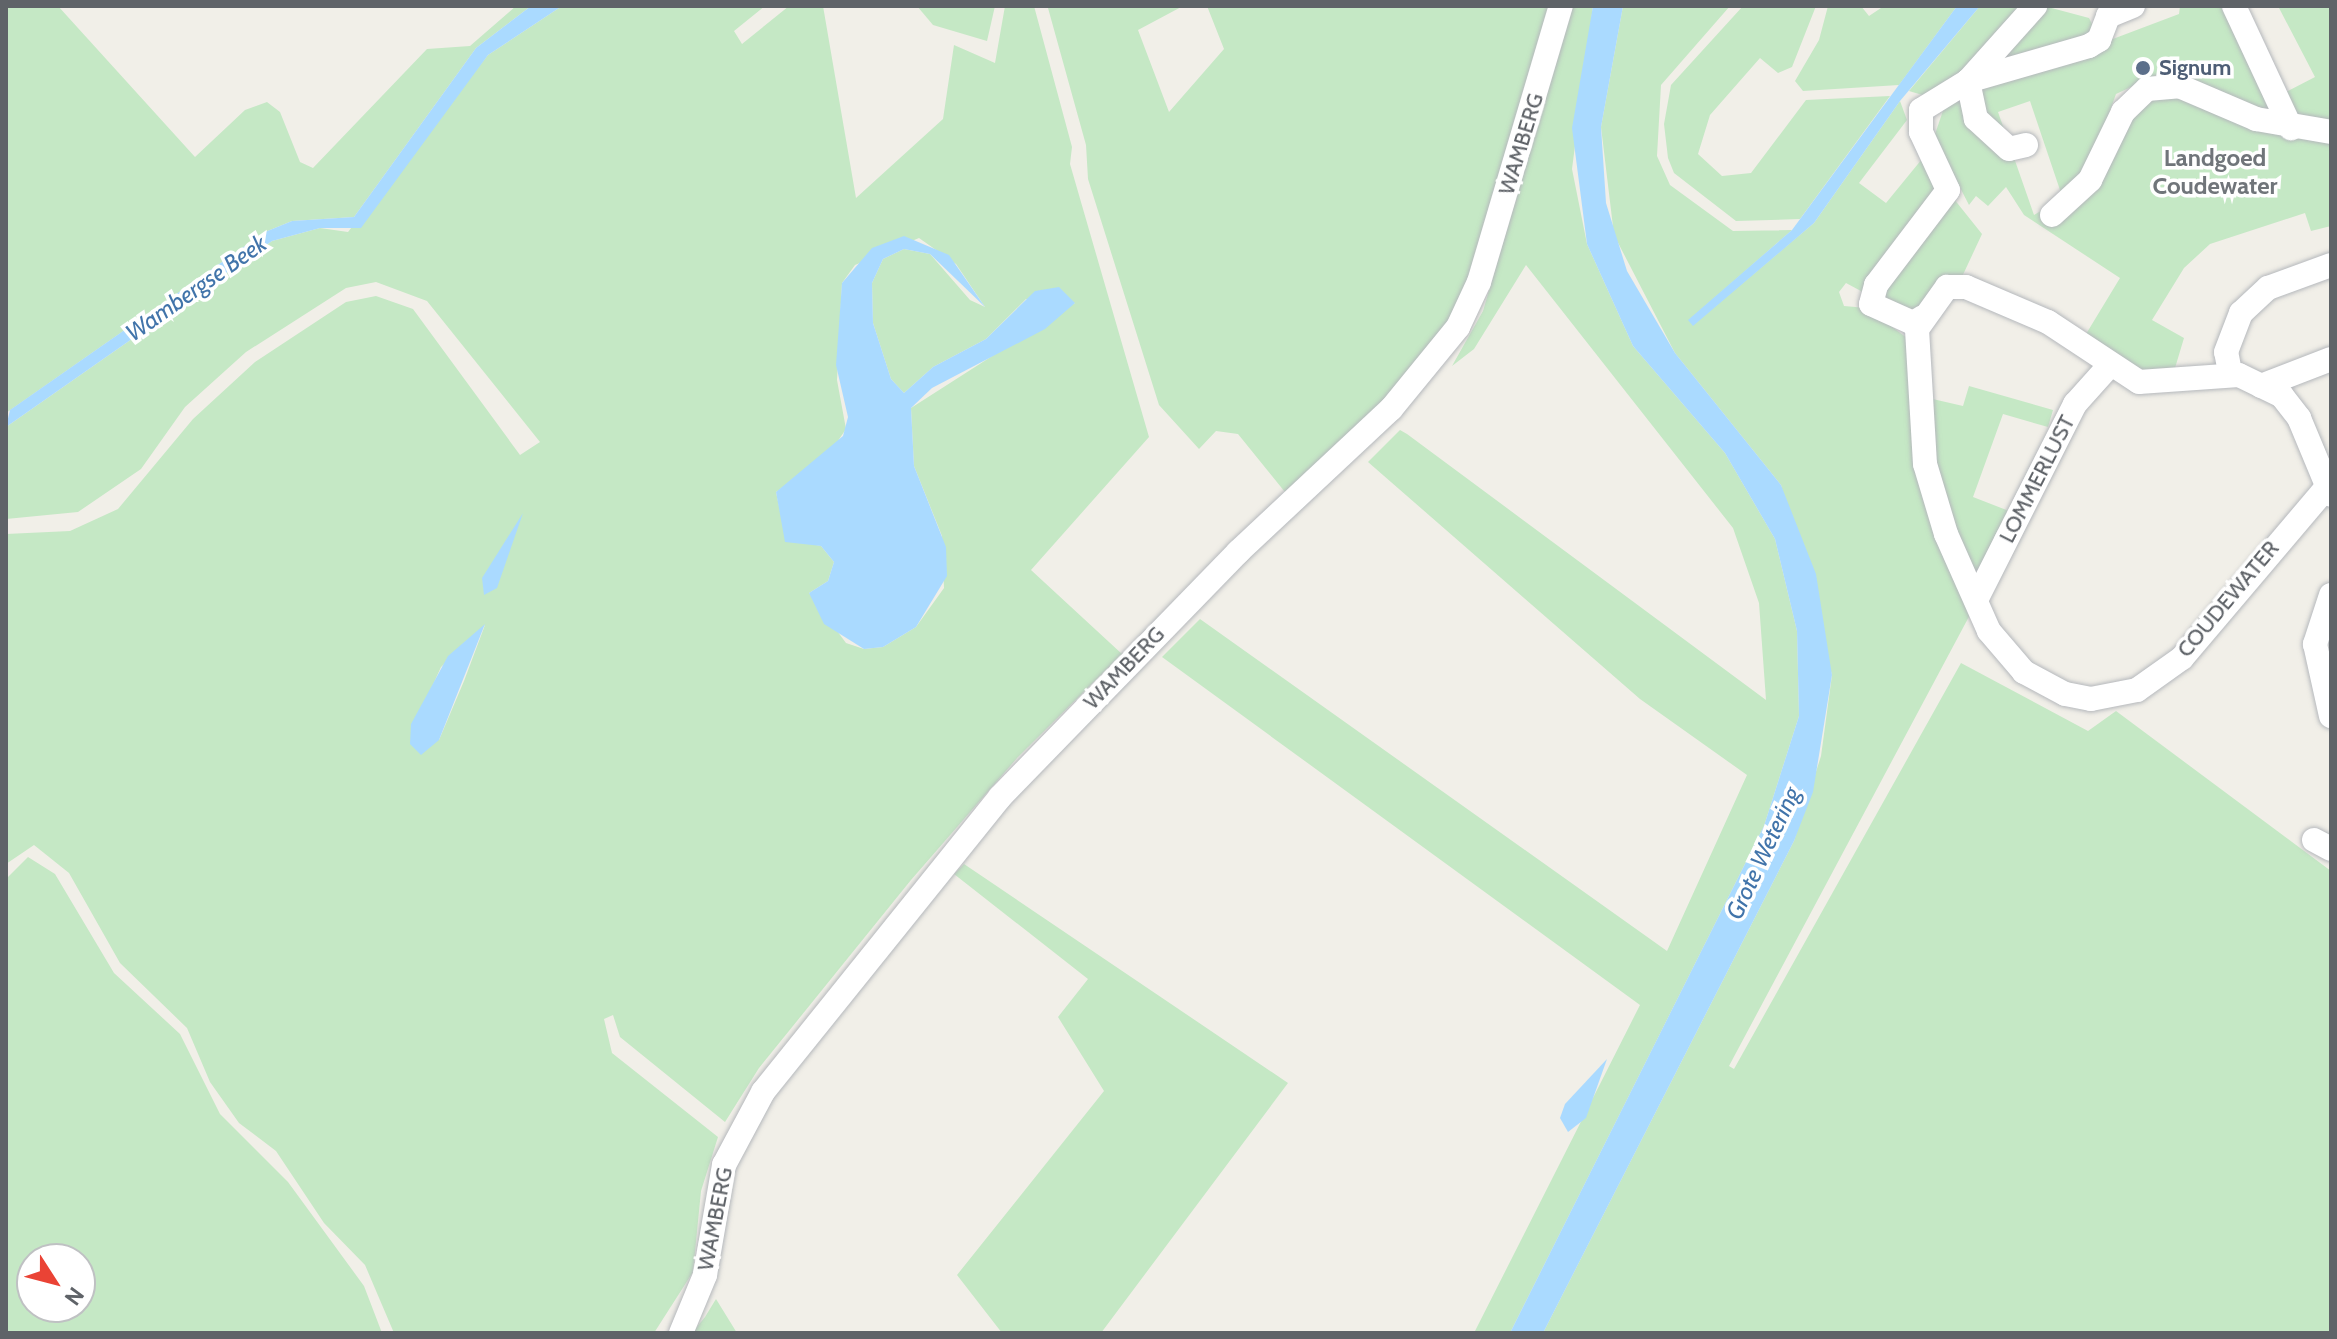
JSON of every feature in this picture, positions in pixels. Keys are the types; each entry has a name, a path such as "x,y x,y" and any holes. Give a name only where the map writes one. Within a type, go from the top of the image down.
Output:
{"street":[{"name":"WAMBERG","path":"681,1333 705,1275 724,1165 763,1092 1000,797 1228,562 1391,409 1449,340 1479,282 1561,6"},
{"path":"1968,81 2035,6"},
{"path":"2133,6 2108,16 2099,40 2089,46 1968,81 1927,102 1919,119 1948,190 1876,285 1871,304 1913,323 1923,317 1947,287 1991,292 2139,382 2230,372 2226,352 2241,313 2268,288 2331,265"},
{"path":"2234,6 2291,128"},
{"path":"1968,81 1976,119 2009,149 2026,145"},
{"path":"2052,215 2090,180 2123,112 2147,89 2179,86 2291,128 2331,132"},
{"name":"COUDEWATER","path":"1923,317 1917,329 1925,464 1989,631 2024,672 2091,699 2137,690 2182,658 2301,509 2329,491 2299,418 2282,396 2230,372"},
{"path":"2261,386 2331,359"},
{"name":"LOMMERLUST","path":"1976,600 2075,404 2110,365"},
{"path":"2331,595 2315,644 2331,716"}],"green space":[{"path":"6,6 58,6 195,157 245,110 267,102 280,112 300,162 313,168 427,49 470,46 516,6 531,6 476,48 354,217 292,221 265,232 6,413"},
{"path":"562,6 765,6 734,31 742,44 789,6 823,6 856,198 943,119 954,45 995,63 1005,6 1034,6 1072,147 1070,164 1149,437 1031,570 1122,654 1018,757 911,880 759,1068 725,1122 620,1037 613,1015 604,1019 612,1053 718,1137 701,1191 693,1272 654,1333 394,1333 365,1265 324,1223 276,1151 239,1123 210,1082 187,1028 120,963 69,873 34,845 6,864 6,534 70,531 118,509 193,419 255,362 346,302 376,296 413,309 520,455 540,442 427,301 376,282 346,288 246,352 185,407 141,469 78,512 6,519 6,427 272,241 320,228 348,232 488,55","holes":["919,238 956,264 985,307 970,300 930,254 904,249 883,259 872,283 873,323 891,379 904,393 933,367 986,339 1026,299 1075,303 911,408 914,466 942,536 944,588 916,627 883,647 864,649 846,643 809,593 828,581 834,562 821,546 786,539 776,492 829,454 846,429 837,380 842,283 855,265","485,625 464,681 439,740 431,689 441,667"]},
{"path":"917,6 995,6 987,41 933,25"},
{"path":"1183,6 1138,30 1169,112 1224,49 1207,6 1556,6 1474,284 1436,351 1289,497 1238,434 1216,431 1199,449 1159,405 1088,179 1086,145 1048,8"},
{"path":"1572,6 1593,6 1572,169 1587,244 1633,346 1725,453 1775,539 1797,631 1799,716 1764,826 1510,1333 1474,1333 1640,1005 1162,657 1200,619 1667,951 1747,775 1640,699 1368,462 1400,430 1407,434 1766,700 1759,603 1733,528 1526,265 1474,349 1452,366 1483,311"},
{"path":"1623,6 1730,6 1661,85 1657,156 1670,185 1733,231 1792,230 1689,320 1693,325 1814,223 1900,101 1907,120 1859,183 1886,203 1922,159 1982,234 1961,279 1913,319 1846,283 1839,292 1844,306 1867,308 1907,338 1972,611 1729,1066 1734,1069 1961,663 2088,731 2116,711 2331,871 2331,1333 1543,1333 1794,841 1821,756 1832,675 1781,485 1675,353 1614,235 1601,127"},
{"path":"1743,6 1816,6 1792,67 1778,73 1760,58 1710,115 1698,154 1722,176 1751,173 1806,100 1890,96 1800,219 1736,221 1674,173 1668,158 1664,124 1671,85"},
{"path":"1828,6 1861,6 1869,16 1884,6 1957,6 1899,85 1803,91 1795,81 1819,40"},
{"path":"1980,6 2026,6 1955,83 1929,97 1909,91"},
{"path":"2044,6 2089,18 2096,32 1983,73"},
{"path":"2180,6 2231,6 2286,120 2161,73 2116,94 2089,169 2062,196 2030,101 1998,112 2034,215 2044,209 2056,220 2126,115 2164,91 2331,139 2331,226 2311,231 2305,213 2210,244 2184,268 2152,320 2184,338 2172,378 2149,377 2083,339 2120,278 2024,215 2006,187 1988,206 1976,196 1969,205 1934,137 1946,102 2179,14"},
{"path":"2278,6 2331,6 2331,125 2297,125 2284,93 2315,77"},
{"path":"1969,386 2053,410 2048,427 2003,414 1973,497 2009,511 1977,586 1937,488 1924,397 1963,406"},
{"path":"28,857 55,874 114,973 180,1034 220,1114 288,1182 364,1286 382,1333 6,1333 6,879"},
{"path":"964,864 1288,1083 1101,1333 1002,1333 957,1275 1104,1091 1058,1017 1088,979 954,874"},
{"path":"716,1299 737,1333 692,1333 705,1317"}],"water":[{"name":"Wambergse Beek","path":"531,6 562,6 488,55 361,228 320,228 272,241 6,427 10,410 265,232 292,221 354,217 476,48"},
{"name":"Grote Wetering","path":"1593,6 1623,6 1601,127 1606,203 1627,271 1675,353 1781,485 1816,574 1832,675 1813,792 1794,841 1543,1333 1510,1333 1764,826 1799,716 1797,631 1775,539 1725,453 1633,346 1587,244 1572,128"},
{"path":"1957,6 1980,6 1900,101 1814,223 1693,326 1688,320 1792,230"},
{"path":"904,236 949,255 985,307 930,254 904,249 883,259 872,283 873,323 891,379 904,393 933,367 986,339 1035,291 1059,287 1075,303 1045,329 932,388 911,408 914,466 946,547 947,576 916,627 883,647 864,649 824,624 809,593 828,581 834,562 821,546 785,542 776,492 843,436 848,417 836,365 842,283 872,248"},
{"path":"523,513 497,588 484,595 482,578"},
{"path":"485,624 439,740 421,755 410,744 411,724 448,656"},
{"path":"1607,1059 1586,1118 1568,1132 1560,1118 1565,1104"}],"place":[{"name":"Signum","path":"2143,68"}],"district":[{"name":"Landgoed Coudewater","path":"2215,172"}]}
